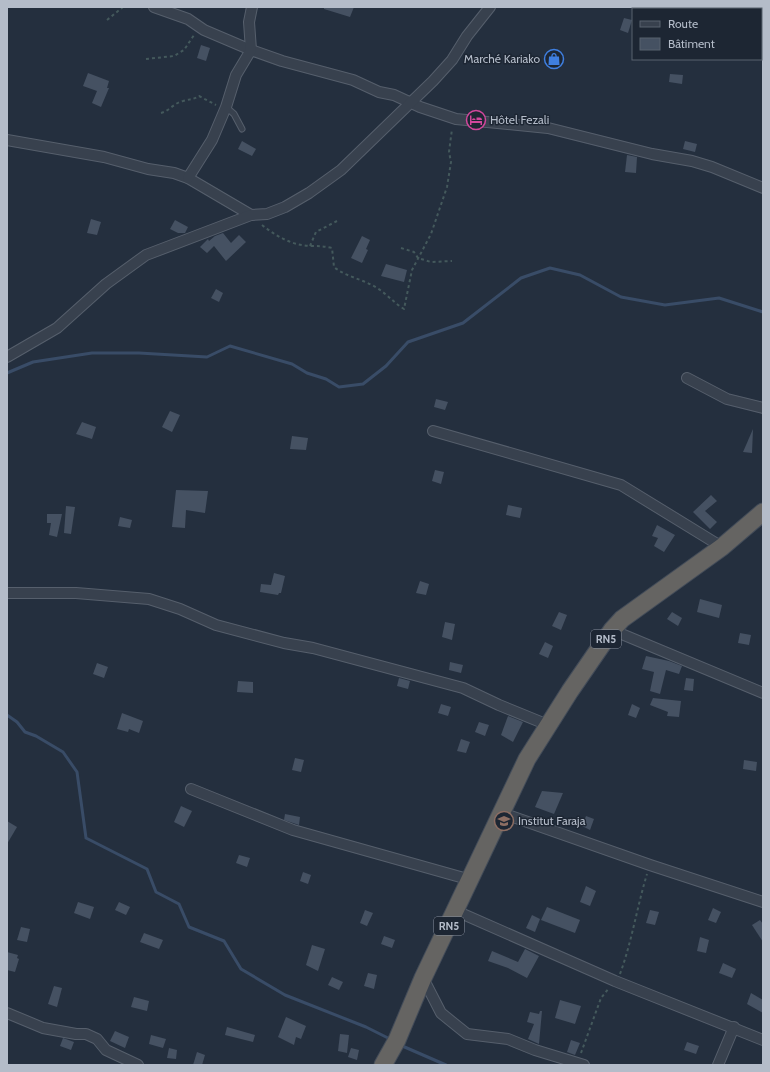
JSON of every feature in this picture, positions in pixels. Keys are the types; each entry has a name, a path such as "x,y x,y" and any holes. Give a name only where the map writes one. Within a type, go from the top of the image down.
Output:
{"highway":[{"name":"RN5","path":"383,1065 396,1042 423,978 527,759 612,630 622,619 722,547 763,512"}],"street":[{"path":"154,7 188,19 204,30 251,50 282,61 353,80 379,92 394,95 456,119 548,128 652,154 692,161 712,167 763,188"},
{"path":"188,178 212,140 226,107 236,75 251,50 249,22 252,7"},
{"path":"7,357 57,328 106,284 146,255 251,215 267,214 285,206 327,181 412,103 452,60 466,36 490,7"},
{"path":"7,140 104,157 188,178 251,215"},
{"path":"687,378 727,399 763,408"},
{"path":"433,431 621,485 722,547"},
{"path":"7,593 76,593 149,599 184,610 216,625 284,643 312,648 463,688 548,725"},
{"path":"612,630 757,692 763,693"},
{"path":"190,789 293,830 470,880"},
{"path":"502,812 650,865 763,902"},
{"path":"456,911 614,981 734,1027 763,1040"},
{"path":"423,978 441,1013 467,1034 508,1039 535,1050 580,1064"},
{"path":"7,1013 43,1028 76,1034 86,1034 97,1039 106,1050 138,1065"},
{"path":"718,1065 734,1027"}],"lane":[{"path":"226,107 234,114 242,129"}],"path":[{"path":"107,20 123,7"},
{"path":"146,59 174,56 184,50 194,35 204,30"},
{"path":"161,113 169,111 179,102 192,100 198,96 214,104 226,107"},
{"path":"251,215 278,238 310,246 320,245 332,248 334,267 337,270 378,288 394,303 404,309 412,270 431,234 447,187 451,162 448,152 449,144 456,119"},
{"path":"310,246 316,232 337,221"},
{"path":"401,248 414,252 418,258 431,262 452,261"},
{"path":"580,1064 601,998 621,972 632,938 640,898 650,865"}],"building":[{"path":"324,7 354,7 350,17 324,9"},
{"path":"624,18 632,20 628,33 620,30"},
{"path":"201,45 210,48 206,61 197,58"},
{"path":"88,73 109,81 107,88 109,88 101,107 92,103 97,91 83,86"},
{"path":"670,74 683,75 682,84 669,82"},
{"path":"242,141 256,149 252,156 238,149"},
{"path":"685,141 697,144 695,152 683,149"},
{"path":"627,155 637,157 636,173 625,172"},
{"path":"91,219 101,222 97,235 87,233"},
{"path":"175,220 188,227 185,233 178,233 170,229"},
{"path":"223,233 231,243 239,235 246,242 226,261 214,246 207,253 200,247 208,239 209,241 215,236"},
{"path":"362,236 370,240 366,249 368,250 362,263 351,258"},
{"path":"386,264 407,270 404,282 381,276"},
{"path":"216,289 223,293 219,302 211,298"},
{"path":"436,399 448,402 445,410 434,407"},
{"path":"170,411 180,415 172,432 162,427"},
{"path":"82,422 96,427 92,439 76,434"},
{"path":"753,429 752,453 743,452"},
{"path":"292,436 308,438 306,450 290,449"},
{"path":"435,470 444,472 441,484 432,481"},
{"path":"176,490 208,491 205,513 186,510 185,528 172,527"},
{"path":"711,495 717,501 705,511 717,522 710,529 693,512"},
{"path":"508,505 522,508 520,518 506,515"},
{"path":"66,506 75,507 71,534 64,533"},
{"path":"47,514 62,514 57,537 49,535 51,523 47,523"},
{"path":"120,517 132,520 130,528 118,526"},
{"path":"657,525 675,535 664,552 654,546 658,538 652,536"},
{"path":"274,573 285,576 281,593 278,595 260,592 261,584 271,585"},
{"path":"420,581 429,584 426,595 416,593"},
{"path":"700,599 722,605 719,618 697,612"},
{"path":"559,612 567,615 561,630 552,626"},
{"path":"672,612 682,618 678,626 667,619"},
{"path":"445,622 455,624 452,640 442,637"},
{"path":"740,633 751,635 749,645 738,643"},
{"path":"545,642 553,646 548,658 539,654"},
{"path":"646,656 669,661 682,666 679,674 666,670 660,694 650,691 654,672 642,669"},
{"path":"450,662 463,665 461,673 449,670"},
{"path":"97,663 108,667 104,678 93,674"},
{"path":"399,678 410,681 408,689 397,686"},
{"path":"686,678 694,679 693,691 684,690"},
{"path":"238,681 253,682 253,693 237,692"},
{"path":"653,698 681,701 679,717 667,716 668,712 650,705"},
{"path":"441,704 451,707 448,716 438,713"},
{"path":"632,704 640,708 636,718 628,715"},
{"path":"122,713 143,721 139,733 129,729 128,732 117,729"},
{"path":"508,716 523,722 513,742 501,735"},
{"path":"479,722 489,725 485,736 475,732"},
{"path":"461,739 470,742 466,753 457,751"},
{"path":"295,758 304,760 301,772 292,770"},
{"path":"744,760 757,762 756,771 743,769"},
{"path":"542,791 563,793 554,814 535,807"},
{"path":"181,806 192,811 184,827 174,822"},
{"path":"285,814 300,817 299,825 284,820"},
{"path":"586,816 594,819 590,830 582,826"},
{"path":"7,821 17,827 7,844"},
{"path":"239,855 250,858 247,867 236,863"},
{"path":"303,872 311,875 308,884 300,881"},
{"path":"586,886 596,891 590,906 580,902"},
{"path":"78,902 94,907 90,919 74,913"},
{"path":"119,902 130,907 126,915 115,910"},
{"path":"547,907 580,920 575,933 541,920"},
{"path":"713,908 721,912 716,923 708,920"},
{"path":"365,910 373,913 367,926 360,923"},
{"path":"650,910 659,912 655,925 646,923"},
{"path":"532,915 540,919 535,932 526,928"},
{"path":"760,920 763,924 763,942 752,925"},
{"path":"21,927 30,929 27,942 17,940"},
{"path":"144,933 163,940 159,949 140,942"},
{"path":"384,936 395,940 392,948 381,944"},
{"path":"700,937 709,940 706,953 697,951"},
{"path":"312,945 325,949 318,971 306,965"},
{"path":"525,949 539,956 527,978 508,968 488,961 492,951 518,962"},
{"path":"7,952 18,955 17,958 19,959 15,972 7,970"},
{"path":"723,963 736,969 732,978 719,973"},
{"path":"368,973 377,975 374,989 364,986"},
{"path":"332,977 343,982 339,990 328,985"},
{"path":"54,986 62,988 57,1007 48,1004"},
{"path":"751,993 763,1000 763,1013 747,1004"},
{"path":"134,997 149,1001 147,1011 131,1007"},
{"path":"560,1000 581,1006 575,1024 555,1018"},
{"path":"540,1011 542,1011 539,1044 528,1039 534,1024 527,1022 530,1012 539,1014"},
{"path":"286,1017 306,1026 301,1039 296,1037 294,1045 278,1037"},
{"path":"227,1027 255,1035 253,1042 225,1035"},
{"path":"115,1031 129,1037 125,1048 110,1041"},
{"path":"340,1034 349,1035 347,1053 338,1051"},
{"path":"151,1035 166,1039 163,1048 149,1044"},
{"path":"63,1038 74,1042 71,1050 60,1046"},
{"path":"571,1040 580,1043 575,1055 567,1052"},
{"path":"687,1042 699,1046 696,1054 684,1050"},
{"path":"169,1048 177,1050 176,1059 167,1058"},
{"path":"351,1048 359,1050 357,1060 348,1057"},
{"path":"197,1052 205,1055 202,1065 193,1065"}],"waterway":[{"path":"7,373 33,362 92,353 139,353 207,357 230,346 292,364 307,373 326,379 339,387 363,384 386,366 408,342 463,323 521,278 550,268 580,275 621,297 665,305 719,298 763,312"},
{"path":"7,715 17,722 25,732 36,736 63,752 77,772 86,838 147,869 156,892 179,904 189,927 224,941 241,969 285,995 366,1027 392,1040"},
{"path":"400,1045 446,1065"}],"place":[{"name":"Marché Kariako","path":"554,59"},
{"name":"Hôtel Fezali","path":"476,120"},
{"name":"Institut Faraja","path":"504,821"}]}
